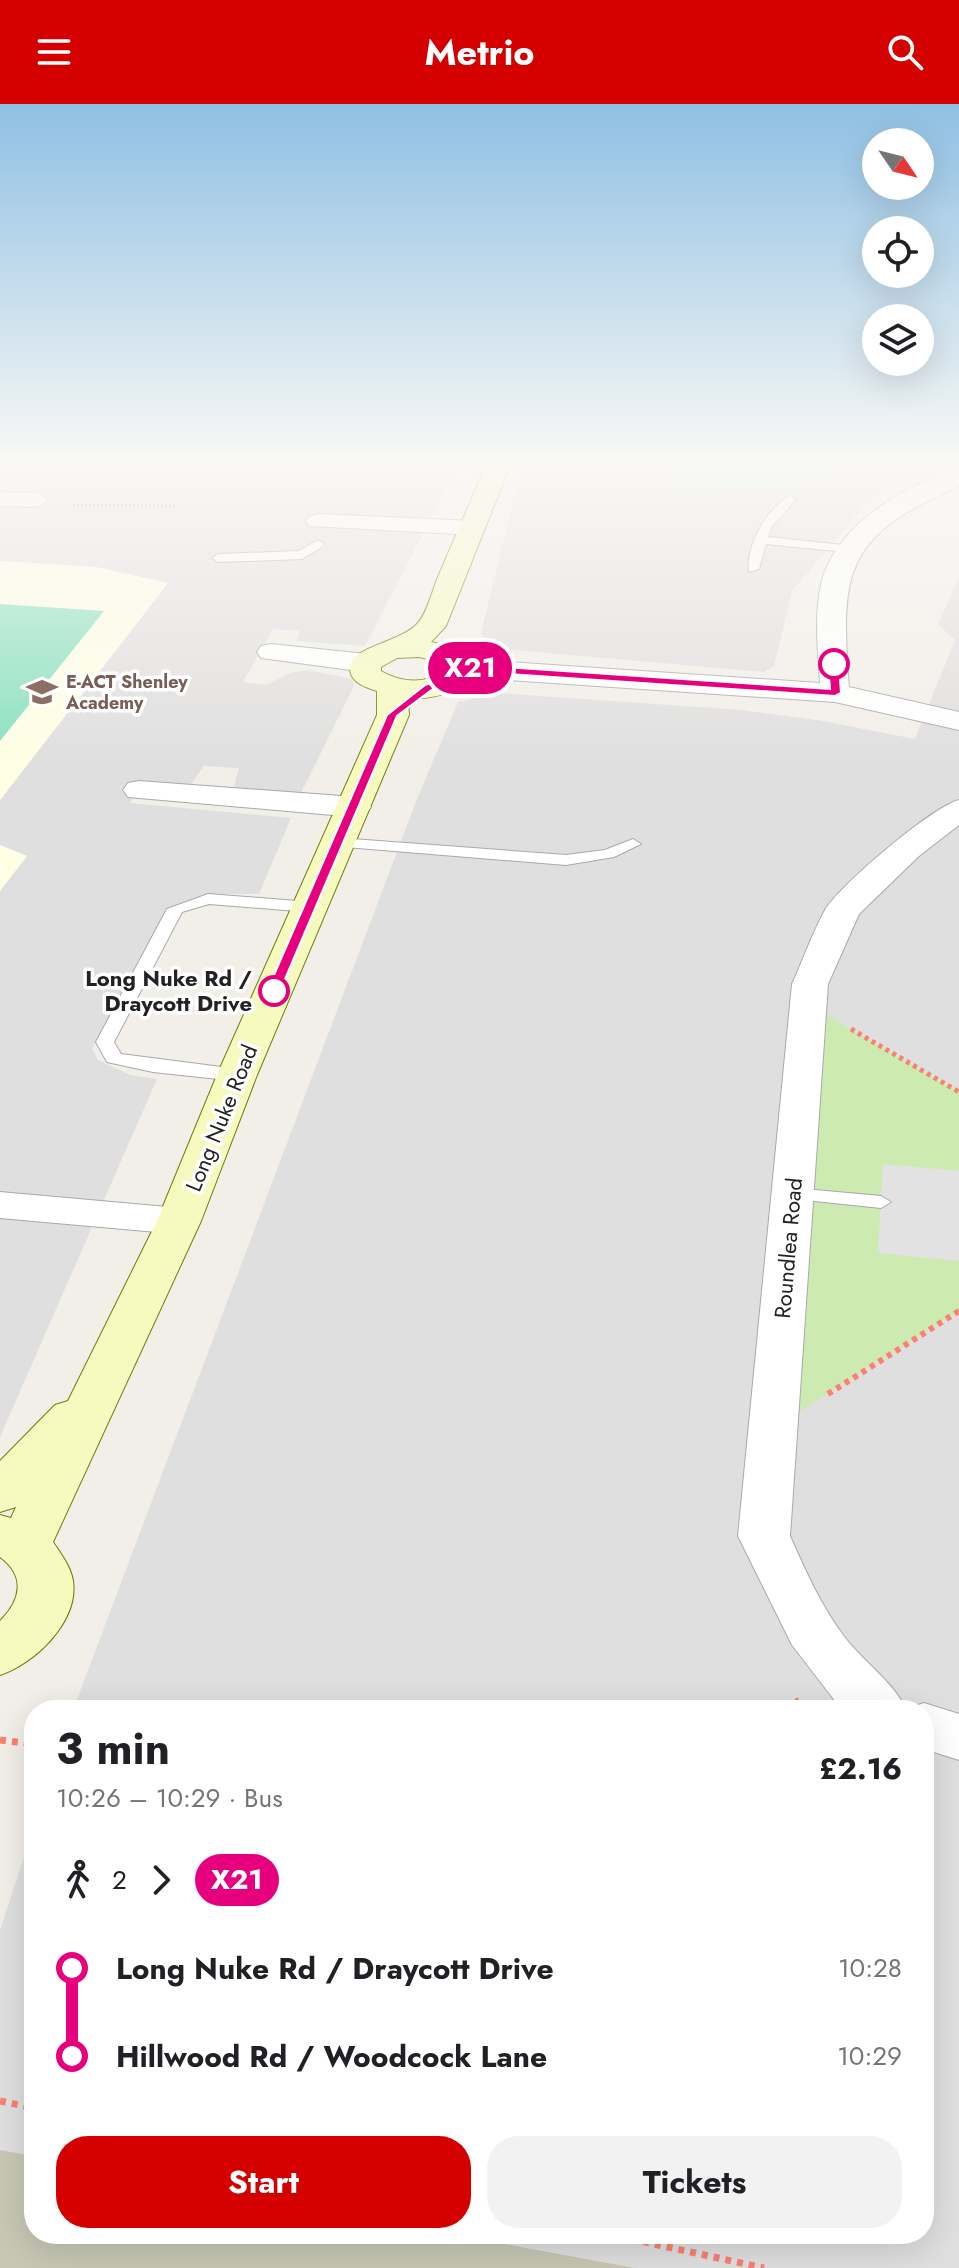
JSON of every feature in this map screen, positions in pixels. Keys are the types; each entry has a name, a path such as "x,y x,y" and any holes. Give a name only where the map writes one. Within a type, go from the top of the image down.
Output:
{"street":[{"path":"446,648 466,564"},
{"path":"835,693 831,617 835,582 845,564"},
{"path":"271,653 366,663 379,654 406,648 446,648 835,693 958,720"},
{"name":"Long Nuke Road","path":"1,1653 34,1621 42,1609 47,1585 41,1563 12,1541 102,1387 179,1221 237,1075 355,807 392,700 453,679 446,648"},
{"path":"366,663 366,675 392,700"},
{"path":"139,790 212,782 355,807"},
{"name":"Roundlea Road","path":"868,1700 844,1679 797,1612 764,1536 810,984 843,910 907,849 959,810"},
{"path":"0,1205 179,1221"},
{"name":"Long Nuke Road","path":"0,1493 102,1387"},
{"path":"934,1729 959,1737"}],"lane":[{"path":"753,569 754,564"},
{"path":"339,843 566,860 608,854 633,844"},
{"path":"237,1075 153,1066 114,1058 105,1042 175,909 208,899 310,907"},
{"path":"793,1194 881,1202"}],"path":[{"path":"809,1005 959,1092"},
{"path":"773,1428 959,1311"},
{"path":"0,1740 24,1743"},
{"path":"0,2101 24,2106"},
{"path":"654,2244 764,2268"}],"shaded area":[{"name":"E-ACT Shenley Academy","path":"0,564 96,567 168,583 0,800"},
{"path":"48,564 407,564 365,646 296,641 300,631 273,629 243,682 266,685 289,673 308,670 352,679 354,686 301,793 233,790 239,768 204,766 189,787 142,786 130,803 291,818 259,894 205,894 167,908 92,1049 98,1060 130,1075 157,1079 0,1437 0,891 27,856 0,845 0,800 168,583 96,567"},
{"path":"498,564 815,564 792,591 774,666 764,672 501,649 481,634"},
{"path":"959,578 959,2268 635,2268 506,2244 934,2244 934,1700 77,1700 415,804 458,702 499,693 742,710 823,721 915,739 955,640 938,624"},
{"path":"0,845 27,856 0,891"},
{"path":"883,1164 959,1171 959,1261 878,1253"},
{"path":"24,1857 24,2154 0,2150 0,1930"},
{"path":"0,2150 24,2154 24,2244 506,2244 635,2268 0,2268"}],"green space":[{"path":"0,604 104,611 0,741"},
{"path":"809,1005 959,1092 959,1311 773,1428"}],"bus line":[{"name":"X21","path":"274,991 393,715 429,687 453,679 462,668 835,693 834,664"}],"place":[{"name":"E-ACT Shenley Academy","path":"42,692"},
{"name":"Long Nuke Rd / Draycott Drive","path":"274,991"}]}
